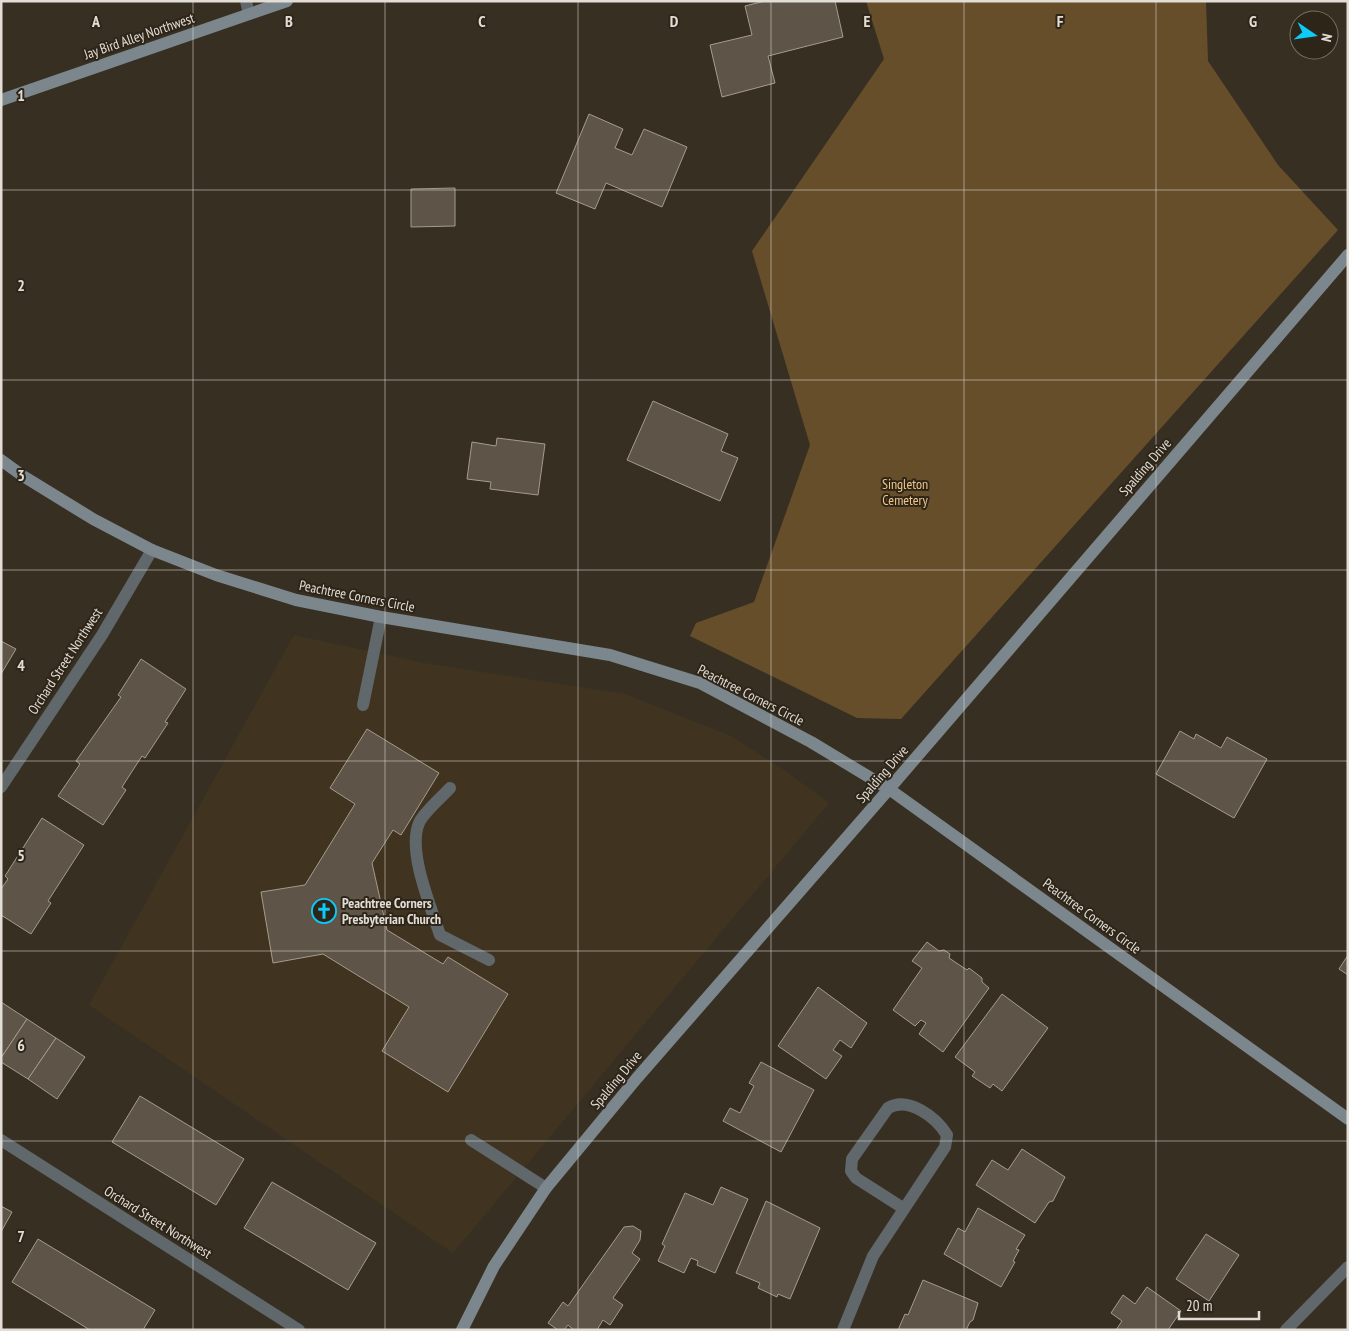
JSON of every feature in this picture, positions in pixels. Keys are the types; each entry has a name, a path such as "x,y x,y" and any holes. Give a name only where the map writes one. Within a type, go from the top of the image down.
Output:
{"street":[{"name":"Jay Bird Alley Northwest","path":"1,100 248,7 287,1"},
{"name":"Spalding Drive","path":"462,1330 494,1266 546,1188 637,1078 1348,254"},
{"name":"Peachtree Corners Circle","path":"1,460 23,476 93,519 152,550 216,575 296,600 380,617 610,655 700,683 810,742 888,789 1348,1119"},
{"name":"Orchard Street Northwest","path":"3,782 102,635 152,550"},
{"path":"363,705 380,617"},
{"path":"450,788 419,822 415,845 427,896 440,935 488,960"},
{"path":"843,1330 873,1256 945,1147 947,1135 940,1123 909,1104 896,1103 888,1108 852,1159 851,1171 856,1178 903,1208"},
{"name":"Orchard Street Northwest","path":"1,1140 299,1330"},
{"path":"471,1140 546,1188"},
{"path":"1286,1330 1348,1268"}],"shaded area":[{"path":"294,635 424,663 625,694 729,735 781,768 829,803 453,1253 89,1005"}],"green space":[{"name":"Singleton Cemetery","path":"866,1 1206,1 1208,61 1278,165 1338,230 901,719 857,718 690,636 696,623 754,602 810,445 752,251 884,59"}],"building":[{"path":"765,1 835,1 843,37 768,56 775,83 722,97 710,45 752,35 745,6"},
{"path":"589,114 623,129 615,148 632,155 644,129 687,147 662,207 606,183 595,209 556,193"},
{"path":"455,188 455,226 411,227 411,189"},
{"path":"653,401 728,434 721,451 738,458 720,501 627,460"},
{"path":"497,438 545,444 538,495 490,489 491,482 467,479 472,442 496,446"},
{"path":"1,641 16,649 1,674"},
{"path":"141,659 186,689 165,722 168,723 145,758 142,756 122,787 126,790 103,825 58,796 80,764 76,761 121,697 118,695"},
{"name":"Peachtree Corners Presbyterian Church","path":"367,729 439,773 401,835 393,830 372,863 387,930 443,964 448,957 508,994 448,1092 382,1051 409,1007 323,954 273,963 261,892 305,885 355,804 330,788"},
{"path":"1180,731 1194,739 1196,734 1221,748 1227,737 1267,759 1234,818 1156,774"},
{"path":"42,818 84,845 48,901 51,903 31,934 1,915 1,889 8,879 5,876"},
{"path":"927,942 939,951 944,950 950,954 949,958 967,970 969,968 982,978 982,982 989,988 943,1052 919,1034 926,1023 921,1020 915,1026 893,1010 922,968 912,961"},
{"path":"1348,955 1348,975 1339,969"},
{"path":"818,987 867,1023 851,1048 840,1040 833,1050 842,1056 826,1079 778,1046"},
{"path":"1002,994 1048,1028 1002,1091 993,1084 990,1088 972,1076 975,1072 955,1057"},
{"path":"1,1002 27,1019 1,1058"},
{"path":"27,1019 56,1038 28,1079 1,1062 1,1058"},
{"path":"56,1038 85,1057 57,1099 28,1079"},
{"path":"761,1062 814,1090 781,1152 723,1121 730,1108 740,1113 754,1086 749,1083"},
{"path":"140,1096 244,1159 216,1205 112,1142"},
{"path":"1022,1149 1065,1177 1053,1201 1049,1202 1035,1223 976,1185 992,1160 1008,1170"},
{"path":"272,1182 376,1243 348,1290 244,1228"},
{"path":"721,1187 748,1199 715,1273 697,1265 698,1261 691,1258 684,1273 658,1261 665,1246 662,1244 685,1193 713,1205"},
{"path":"766,1201 820,1228 790,1299 778,1294 777,1297 758,1288 760,1283 736,1273"},
{"path":"1,1206 12,1212 1,1232"},
{"path":"978,1208 1025,1235 1016,1249 1019,1250 1013,1261 1015,1262 1001,1287 944,1254 958,1228 965,1232"},
{"path":"633,1226 641,1231 640,1240 632,1253 640,1259 613,1298 623,1305 610,1325 603,1320 597,1330 574,1330 568,1325 564,1330 558,1330 548,1323 563,1302 568,1306 624,1227"},
{"path":"1206,1234 1239,1255 1209,1301 1176,1279"},
{"path":"38,1239 155,1310 143,1330 90,1330 12,1282"},
{"path":"923,1280 978,1303 973,1320 966,1330 898,1330 905,1314 908,1315"},
{"path":"1147,1287 1181,1311 1168,1330 1116,1330 1122,1321 1111,1313 1123,1295 1135,1304"}],"place":[{"name":"Peachtree Corners Presbyterian Church","path":"324,911"}]}
